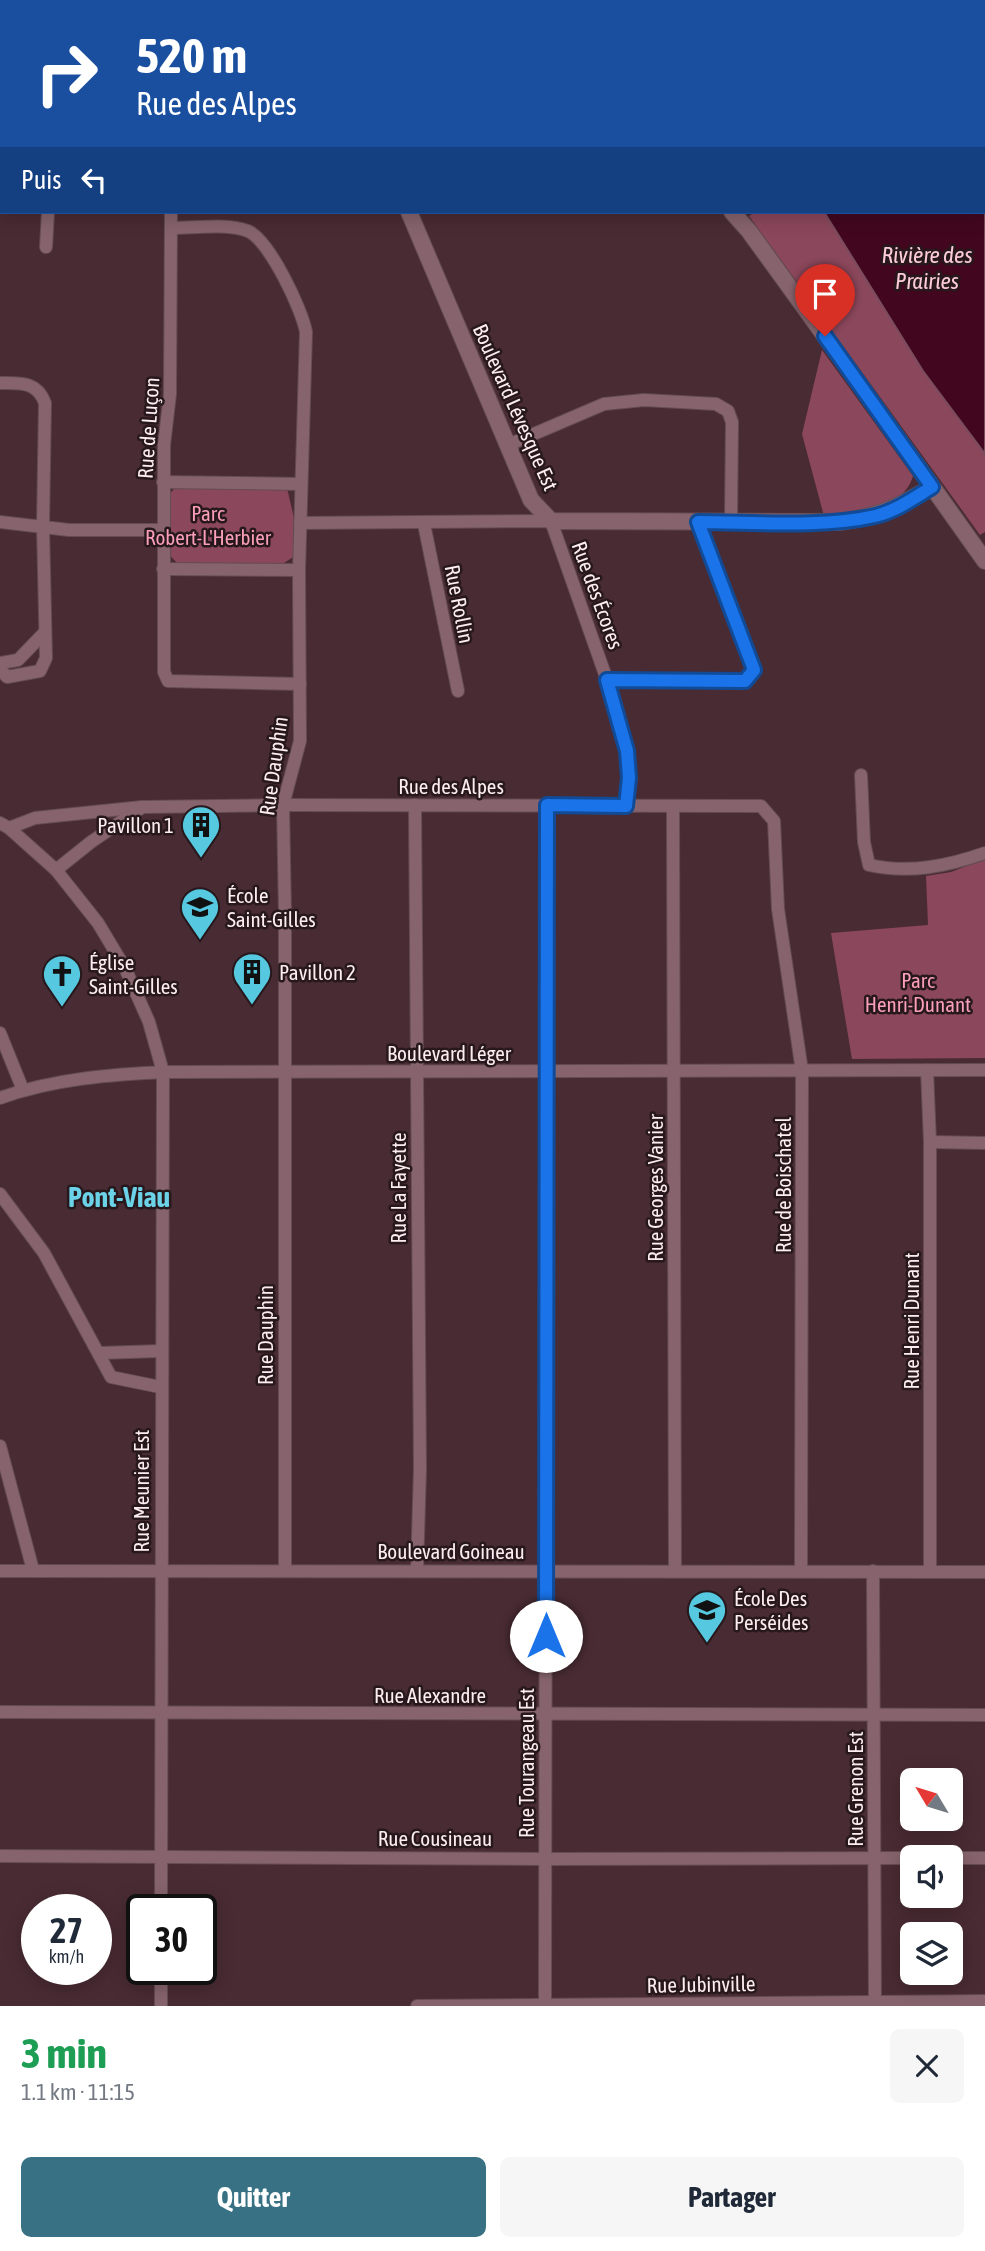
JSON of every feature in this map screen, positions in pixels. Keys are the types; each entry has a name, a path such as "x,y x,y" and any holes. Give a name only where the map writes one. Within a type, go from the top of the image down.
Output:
{"street":[{"path":"46,247 48,214"},
{"name":"Rue de Luçon","path":"171,214 170,394 163,482 164,671 168,681 300,684"},
{"name":"Boulevard Lévesque Est","path":"410,214 531,500 551,521 841,522 895,509 932,487"},
{"path":"734,214 749,231 985,561"},
{"name":"Rue Dauphin","path":"172,228 229,228 249,231 261,241 293,293 303,316 306,332 300,484 300,741 283,805 285,1569"},
{"path":"0,383 29,383 42,394 45,403 43,526 46,658 40,671 7,677 0,669"},
{"path":"508,445 604,404 644,400 716,404 728,411 732,422 731,522"},
{"path":"163,482 300,484"},
{"path":"300,523 551,521"},
{"name":"Rue des Écores","path":"551,521 607,680 627,751 629,778 626,806"},
{"path":"0,522 69,530 163,530"},
{"path":"607,680 745,681 754,670 698,522"},
{"name":"Rue Rollin","path":"424,524 457,691"},
{"path":"163,569 299,570"},
{"path":"0,663 19,660 45,632"},
{"path":"861,775 863,842 869,865 887,869 926,868 944,866 985,853"},
{"name":"Rue La Fayette","path":"415,805 419,1469 417,1570"},
{"name":"Rue Tourangeau Est","path":"545,2006 547,805"},
{"name":"Rue Georges Vanier","path":"673,806 675,1571"},
{"name":"Rue des Alpes","path":"5,825 35,818 142,807 761,806"},
{"name":"Rue de Boischatel","path":"761,806 774,821 778,909 802,1070 801,1571"},
{"path":"56,870 90,842 142,807"},
{"name":"Rue Meunier Est","path":"5,825 56,870 98,923 125,968 149,1022 163,1072 160,1351 161,1894"},
{"path":"0,1033 23,1090"},
{"name":"Rue Henri Dunant","path":"927,1070 930,1142 930,1571"},
{"name":"Boulevard Léger","path":"0,1098 70,1080 163,1072 985,1070"},
{"path":"930,1142 985,1143"},
{"path":"0,1194 44,1253 111,1377 160,1387"},
{"path":"100,1353 160,1351"},
{"path":"0,1446 33,1570"},
{"name":"Boulevard Goineau","path":"0,1571 285,1569 985,1572"},
{"name":"Rue Grenon Est","path":"873,1571 875,2004"},
{"name":"Rue Alexandre","path":"0,1712 985,1715"},
{"name":"Rue Cousineau","path":"0,1856 900,1858"},
{"path":"963,1858 985,1858"},
{"path":"161,1985 161,2006"},
{"name":"Rue Jubinville","path":"417,2006 985,2001"}],"green space":[{"path":"825,214 923,371 985,454 985,532 980,535 749,216"},
{"path":"822,350 913,476 908,488 889,503 863,511 824,516 802,434"},
{"name":"Parc Robert-L'Herbier","path":"176,486 287,488 294,518 293,557 278,567 177,563 164,549 167,498"},
{"name":"Parc Henri-Dunant","path":"985,859 985,1058 852,1059 831,933 928,925 926,876 951,872"}],"water":[{"name":"Rivière des Prairies","path":"825,214 985,214 985,454 923,371"}],"place":[{"name":"Pavillon 1","path":"201,859"},
{"name":"École Saint-Gilles","path":"200,941"},
{"name":"Pavillon 2","path":"252,1006"},
{"name":"Église Saint-Gilles","path":"62,1008"},
{"name":"École Des Perséides","path":"707,1644"}],"district":[{"name":"Pont-Viau","path":"119,1197"}],"route":[{"path":"546,1636 547,805 626,806 629,778 627,751 607,680 745,681 754,670 698,522 841,522 876,516 895,509 932,487 825,336"}]}
